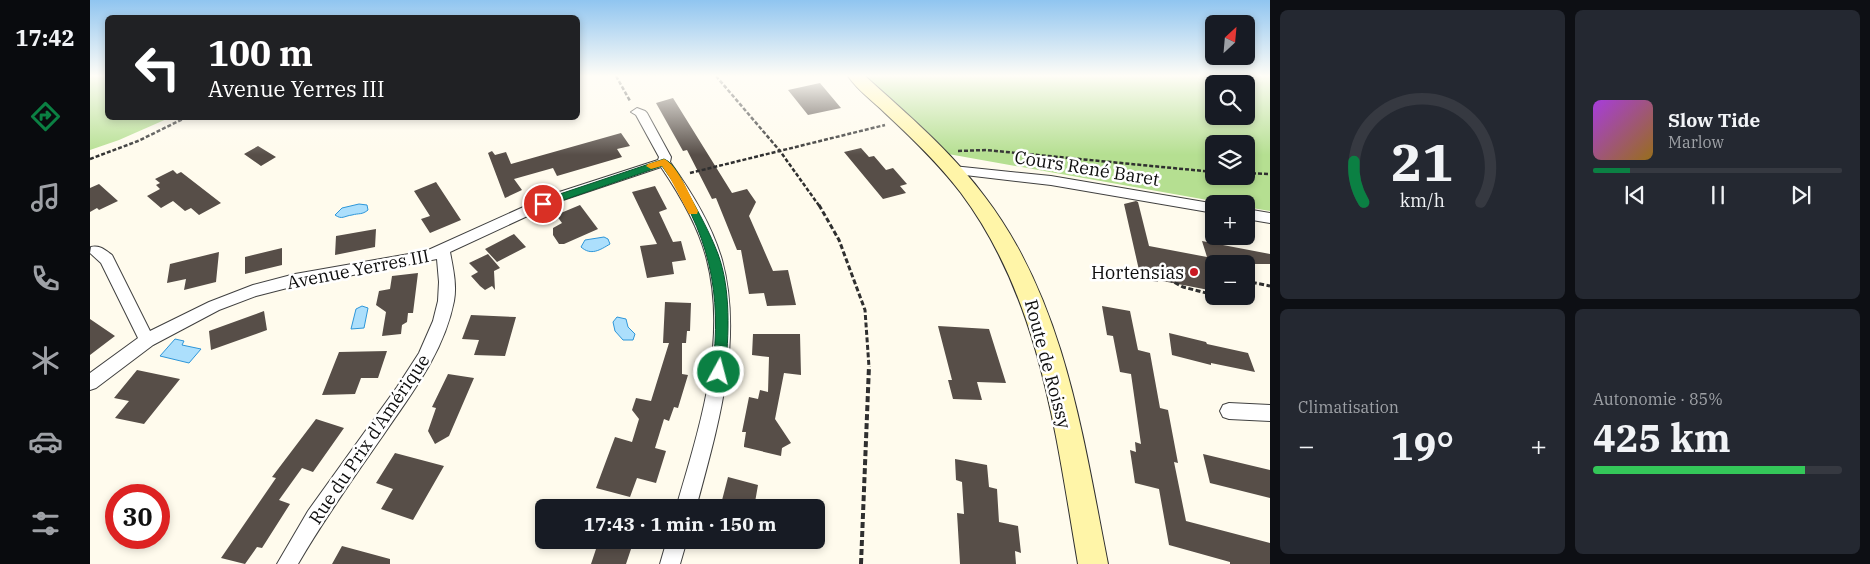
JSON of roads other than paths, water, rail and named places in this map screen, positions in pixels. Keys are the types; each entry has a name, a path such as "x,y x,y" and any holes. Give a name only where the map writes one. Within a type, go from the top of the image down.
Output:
{"main road":[{"name":"Route de Roissy","path":"884,102 938,152 954,170 980,204 1003,239 1027,289 1037,314 1058,385 1094,564"}],"street":[{"path":"637,112 641,113 665,157 664,162 674,176 697,218 713,255 718,272 722,317 722,346 713,409 688,499"},
{"name":"Avenue Yerres III","path":"90,383 146,340 214,306 253,291 295,280 429,256 555,198 664,162"},
{"name":"Cours René Baret","path":"954,170 995,172 1053,179 1205,206"},
{"path":"1255,216 1270,218"},
{"path":"96,251 107,259 146,340"},
{"name":"Rue du Prix d'Amérique","path":"287,564 367,443 408,386 435,338 442,320 447,298 443,251"},
{"path":"1229,411 1270,412"},
{"path":"670,564 674,549"}],"water":[{"path":"359,204 367,205 368,210 343,217 335,215 342,208"},
{"path":"604,237 608,239 610,244 599,250 592,252 581,247 585,240"},
{"path":"362,306 368,308 364,328 351,329 356,309"},
{"path":"617,317 626,319 628,327 635,334 633,340 623,340 615,331 613,322"},
{"path":"175,339 184,341 182,345 201,349 189,363 160,356"}],"place":[{"name":"Hortensias","path":"1194,272"}]}
